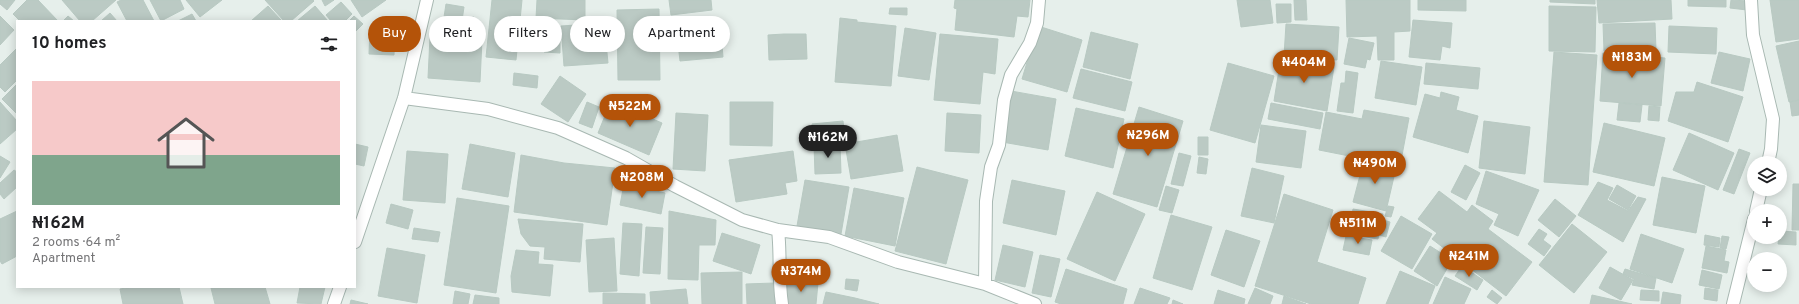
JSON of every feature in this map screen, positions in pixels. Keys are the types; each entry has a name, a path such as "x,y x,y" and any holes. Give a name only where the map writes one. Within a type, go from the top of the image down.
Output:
{"street":[{"path":"356,239 404,98 427,0"},
{"path":"985,284 986,201 991,167 999,145 1004,100 1011,76 1030,43 1035,30 1039,0"},
{"path":"1751,0 1753,35 1773,119 1770,156"},
{"path":"404,98 488,109 558,128 626,158 675,186 742,220 778,230 829,238 898,262 985,284 1035,304"},
{"path":"778,230 781,250 779,282 782,304"},
{"path":"1733,304 1748,244"},
{"path":"334,304 340,288"}],"building":[{"path":"0,0 15,0 7,10 0,4"},
{"path":"27,0 38,0 57,20 19,20 13,14"},
{"path":"62,0 116,0 93,20 79,20"},
{"path":"121,0 143,0 153,20 126,20 117,2"},
{"path":"150,0 180,0 184,9 160,20"},
{"path":"186,0 222,0 200,17"},
{"path":"265,0 314,1 292,20 283,20"},
{"path":"322,0 334,0 325,6"},
{"path":"351,0 386,0 362,17"},
{"path":"492,0 522,0 520,16 494,16 494,52 517,52 516,60 486,57"},
{"path":"537,0 585,0 585,16 570,16 570,19 562,19 562,16 536,16"},
{"path":"669,0 711,0 712,10 671,15"},
{"path":"955,0 1030,0 1028,17 1017,16 1014,37 955,30 957,9 954,8"},
{"path":"1237,0 1270,0 1273,23 1241,27"},
{"path":"1294,0 1306,0 1307,20 1295,20"},
{"path":"1346,0 1410,0 1410,31 1394,32 1394,60 1378,60 1377,36 1347,37"},
{"path":"1418,0 1466,0 1466,11 1418,10"},
{"path":"1550,0 1595,0 1595,4 1550,2"},
{"path":"1597,0 1671,0 1672,19 1599,23"},
{"path":"1688,0 1726,0 1726,7 1688,6"},
{"path":"1731,0 1748,1 1747,10 1730,8"},
{"path":"1770,0 1799,0 1799,39 1776,42"},
{"path":"341,2 352,14 346,20 330,20 326,15"},
{"path":"446,4 464,7 463,16 444,16"},
{"path":"1276,4 1291,4 1291,22 1277,23"},
{"path":"268,6 281,20 252,20"},
{"path":"315,6 327,20 298,20"},
{"path":"1549,6 1596,7 1595,52 1549,51"},
{"path":"890,8 907,8 907,15 889,14"},
{"path":"659,9 659,16 633,16 633,52 660,52 660,80 618,80 618,52 625,52 625,16 617,16 617,10"},
{"path":"110,13 116,20 102,20"},
{"path":"192,14 195,20 180,20"},
{"path":"0,16 14,30 0,45"},
{"path":"68,16 73,20 64,20"},
{"path":"354,16 363,24 356,31 356,20 350,20"},
{"path":"840,18 857,20 857,22 896,26 891,86 835,82"},
{"path":"1413,20 1452,23 1450,48 1442,46 1440,60 1409,57"},
{"path":"1655,23 1656,50 1604,51 1603,24"},
{"path":"1286,24 1339,27 1337,60 1284,56"},
{"path":"570,25 570,52 607,52 608,63 564,66 562,26"},
{"path":"1038,26 1082,40 1067,92 1022,79"},
{"path":"1669,26 1717,28 1716,54 1668,52"},
{"path":"905,28 936,33 929,80 898,76"},
{"path":"1091,32 1138,44 1130,79 1083,67"},
{"path":"806,34 807,59 769,60 768,35"},
{"path":"940,34 998,39 995,74 983,72 980,104 934,100"},
{"path":"1349,38 1374,43 1370,60 1367,59 1365,68 1344,64"},
{"path":"1799,41 1799,100 1789,102 1776,46"},
{"path":"16,49 16,81 5,92 0,87 0,65"},
{"path":"369,52 394,52 394,55 369,54"},
{"path":"429,52 481,52 480,82 428,78"},
{"path":"679,52 723,52 723,57 680,61"},
{"path":"1554,52 1597,55 1588,185 1544,182"},
{"path":"1719,52 1750,59 1743,91 1711,83"},
{"path":"1603,53 1665,58 1661,106 1600,101"},
{"path":"1281,57 1334,67 1327,111 1274,101"},
{"path":"1381,61 1422,67 1416,105 1375,98"},
{"path":"1228,63 1274,76 1255,143 1210,130"},
{"path":"1426,63 1480,68 1478,89 1424,84"},
{"path":"1081,69 1132,82 1125,111 1073,98"},
{"path":"1346,71 1358,73 1353,113 1337,111 1341,83 1345,83"},
{"path":"514,73 538,76 537,88 513,85"},
{"path":"560,76 586,94 568,122 541,104"},
{"path":"1697,82 1743,97 1728,142 1668,121 1676,92 1694,92"},
{"path":"16,85 16,113 2,99"},
{"path":"1011,91 1056,99 1048,150 1002,142"},
{"path":"1441,92 1459,97 1456,110 1478,116 1468,153 1413,137 1425,94 1440,98"},
{"path":"1799,100 1799,115 1792,116 1790,102"},
{"path":"611,101 662,123 649,155 598,133"},
{"path":"0,102 16,120 16,130 0,144"},
{"path":"587,102 599,107 592,128 579,123"},
{"path":"730,102 773,102 772,146 730,145"},
{"path":"1271,103 1323,113 1320,129 1268,119"},
{"path":"1619,103 1642,105 1640,122 1617,120"},
{"path":"1649,106 1660,107 1659,121 1648,120"},
{"path":"1139,107 1183,121 1157,207 1113,194"},
{"path":"1076,108 1124,119 1113,168 1065,156"},
{"path":"1364,110 1409,118 1400,166 1319,150 1326,112 1362,119"},
{"path":"676,113 708,115 705,171 673,169"},
{"path":"947,113 981,115 979,153 945,151"},
{"path":"843,121 845,137 814,139 812,124"},
{"path":"1484,121 1530,127 1525,174 1479,168"},
{"path":"1604,123 1665,138 1654,186 1593,172"},
{"path":"1261,125 1306,131 1301,168 1256,162"},
{"path":"1689,133 1734,153 1718,190 1673,170"},
{"path":"897,135 903,171 851,179 845,144"},
{"path":"1198,137 1208,137 1208,155 1198,155"},
{"path":"356,144 368,147 364,166 356,164"},
{"path":"470,144 515,153 508,197 462,189"},
{"path":"840,144 841,173 815,174 814,145"},
{"path":"1739,149 1750,153 1749,156 1747,156 1747,161 1734,194 1723,190"},
{"path":"407,151 448,154 445,203 403,200"},
{"path":"793,151 797,181 785,183 787,194 736,202 729,160"},
{"path":"1179,153 1191,156 1183,186 1171,184"},
{"path":"521,155 564,163 615,168 607,225 514,212"},
{"path":"0,156 10,162 0,178"},
{"path":"1199,157 1208,159 1206,174 1197,173"},
{"path":"1364,160 1396,168 1386,211 1353,202"},
{"path":"1465,165 1480,173 1466,200 1451,192"},
{"path":"917,167 968,180 946,264 895,251"},
{"path":"1252,168 1284,176 1274,223 1241,216"},
{"path":"14,170 16,171 16,188 4,199 0,194 0,183"},
{"path":"1486,171 1539,190 1518,236 1494,225 1499,214 1476,204"},
{"path":"1662,177 1705,186 1696,233 1653,225"},
{"path":"805,180 849,187 841,234 797,226"},
{"path":"1012,180 1065,191 1056,235 1003,223"},
{"path":"1598,182 1613,188 1607,200 1628,211 1638,197 1646,199 1623,242 1578,215"},
{"path":"624,184 665,193 661,214 620,205"},
{"path":"1793,184 1799,184 1799,230 1792,230"},
{"path":"1617,185 1636,196 1628,210 1609,199"},
{"path":"1166,186 1179,190 1172,213 1159,210"},
{"path":"854,188 904,198 895,246 845,236"},
{"path":"1439,191 1467,212 1472,205 1493,221 1488,229 1532,262 1506,296 1432,239 1437,233 1418,219"},
{"path":"1097,192 1145,214 1115,281 1067,259"},
{"path":"1284,194 1333,210 1317,262 1366,278 1358,304 1311,304 1255,286"},
{"path":"457,198 509,206 496,293 444,285"},
{"path":"1555,199 1576,216 1559,237 1538,220"},
{"path":"391,204 413,210 408,229 386,223"},
{"path":"1388,206 1394,207 1391,217 1385,216"},
{"path":"1353,209 1383,214 1378,239 1349,234"},
{"path":"16,211 16,257 2,264 0,261 0,219"},
{"path":"669,211 716,220 715,245 699,245 698,280 668,279"},
{"path":"1171,215 1212,227 1192,290 1153,278"},
{"path":"1401,216 1432,234 1412,269 1381,251"},
{"path":"518,219 583,224 580,262 544,259 545,247 530,246 521,234"},
{"path":"1383,220 1390,222 1386,237 1379,235"},
{"path":"623,223 642,224 639,276 620,274"},
{"path":"1572,224 1607,252 1574,293 1539,265"},
{"path":"646,227 663,228 660,274 643,273"},
{"path":"414,228 440,232 438,242 412,239"},
{"path":"1539,229 1547,234 1543,240 1551,246 1544,256 1528,244"},
{"path":"1226,230 1260,241 1244,287 1211,275"},
{"path":"1787,231 1796,232 1796,245 1778,244 1787,244"},
{"path":"722,233 760,245 751,274 713,261"},
{"path":"1641,234 1684,249 1672,283 1630,269"},
{"path":"1705,235 1720,238 1719,247 1704,245"},
{"path":"1346,236 1372,240 1369,255 1343,250"},
{"path":"1722,236 1729,237 1726,249 1720,248"},
{"path":"614,238 617,291 589,292 586,240"},
{"path":"1003,245 1033,252 1025,287 995,280"},
{"path":"1430,246 1452,260 1437,286 1414,271"},
{"path":"1706,246 1726,250 1724,261 1729,262 1727,273 1702,268"},
{"path":"387,248 425,255 417,303 378,296"},
{"path":"516,250 539,252 538,264 553,265 550,296 512,292 511,276"},
{"path":"1040,255 1060,259 1051,297 1032,293"},
{"path":"813,266 825,271 822,281 809,276"},
{"path":"1462,266 1483,280 1477,290 1455,276"},
{"path":"1610,267 1633,280 1621,300 1599,288"},
{"path":"1066,269 1127,289 1123,304 1061,304 1055,302"},
{"path":"1625,269 1656,278 1654,289 1632,285 1634,279 1623,274"},
{"path":"1702,270 1722,275 1719,289 1699,285"},
{"path":"1400,271 1435,286 1428,304 1386,304"},
{"path":"742,272 742,304 702,304 701,273"},
{"path":"1445,277 1471,289 1464,304 1433,304"},
{"path":"846,279 859,280 857,291 845,289"},
{"path":"787,280 818,283 816,304 784,304"},
{"path":"774,283 776,304 747,304 746,284"},
{"path":"179,288 183,304 123,304 120,289"},
{"path":"211,288 265,288 270,304 215,304"},
{"path":"300,288 325,288 321,304 297,303"},
{"path":"1140,288 1170,298 1167,304 1134,304"},
{"path":"1255,288 1273,296 1270,304 1248,304"},
{"path":"1705,288 1718,290 1717,301 1704,299"},
{"path":"686,289 688,304 651,304 650,292"},
{"path":"1218,290 1245,299 1244,304 1214,304"},
{"path":"1492,290 1502,298 1497,304 1487,297"},
{"path":"1641,290 1659,291 1659,301 1640,300"},
{"path":"455,291 470,294 468,304 453,304"},
{"path":"826,292 855,298 879,304 823,304"},
{"path":"1663,292 1681,295 1680,304 1661,304"},
{"path":"603,293 645,294 645,304 603,304"},
{"path":"475,295 499,298 499,304 473,304"},
{"path":"1592,295 1632,304 1590,304"},
{"path":"1284,296 1306,304 1282,304"},
{"path":"351,300 368,304 350,304"},
{"path":"1173,300 1183,304 1172,304"}]}
